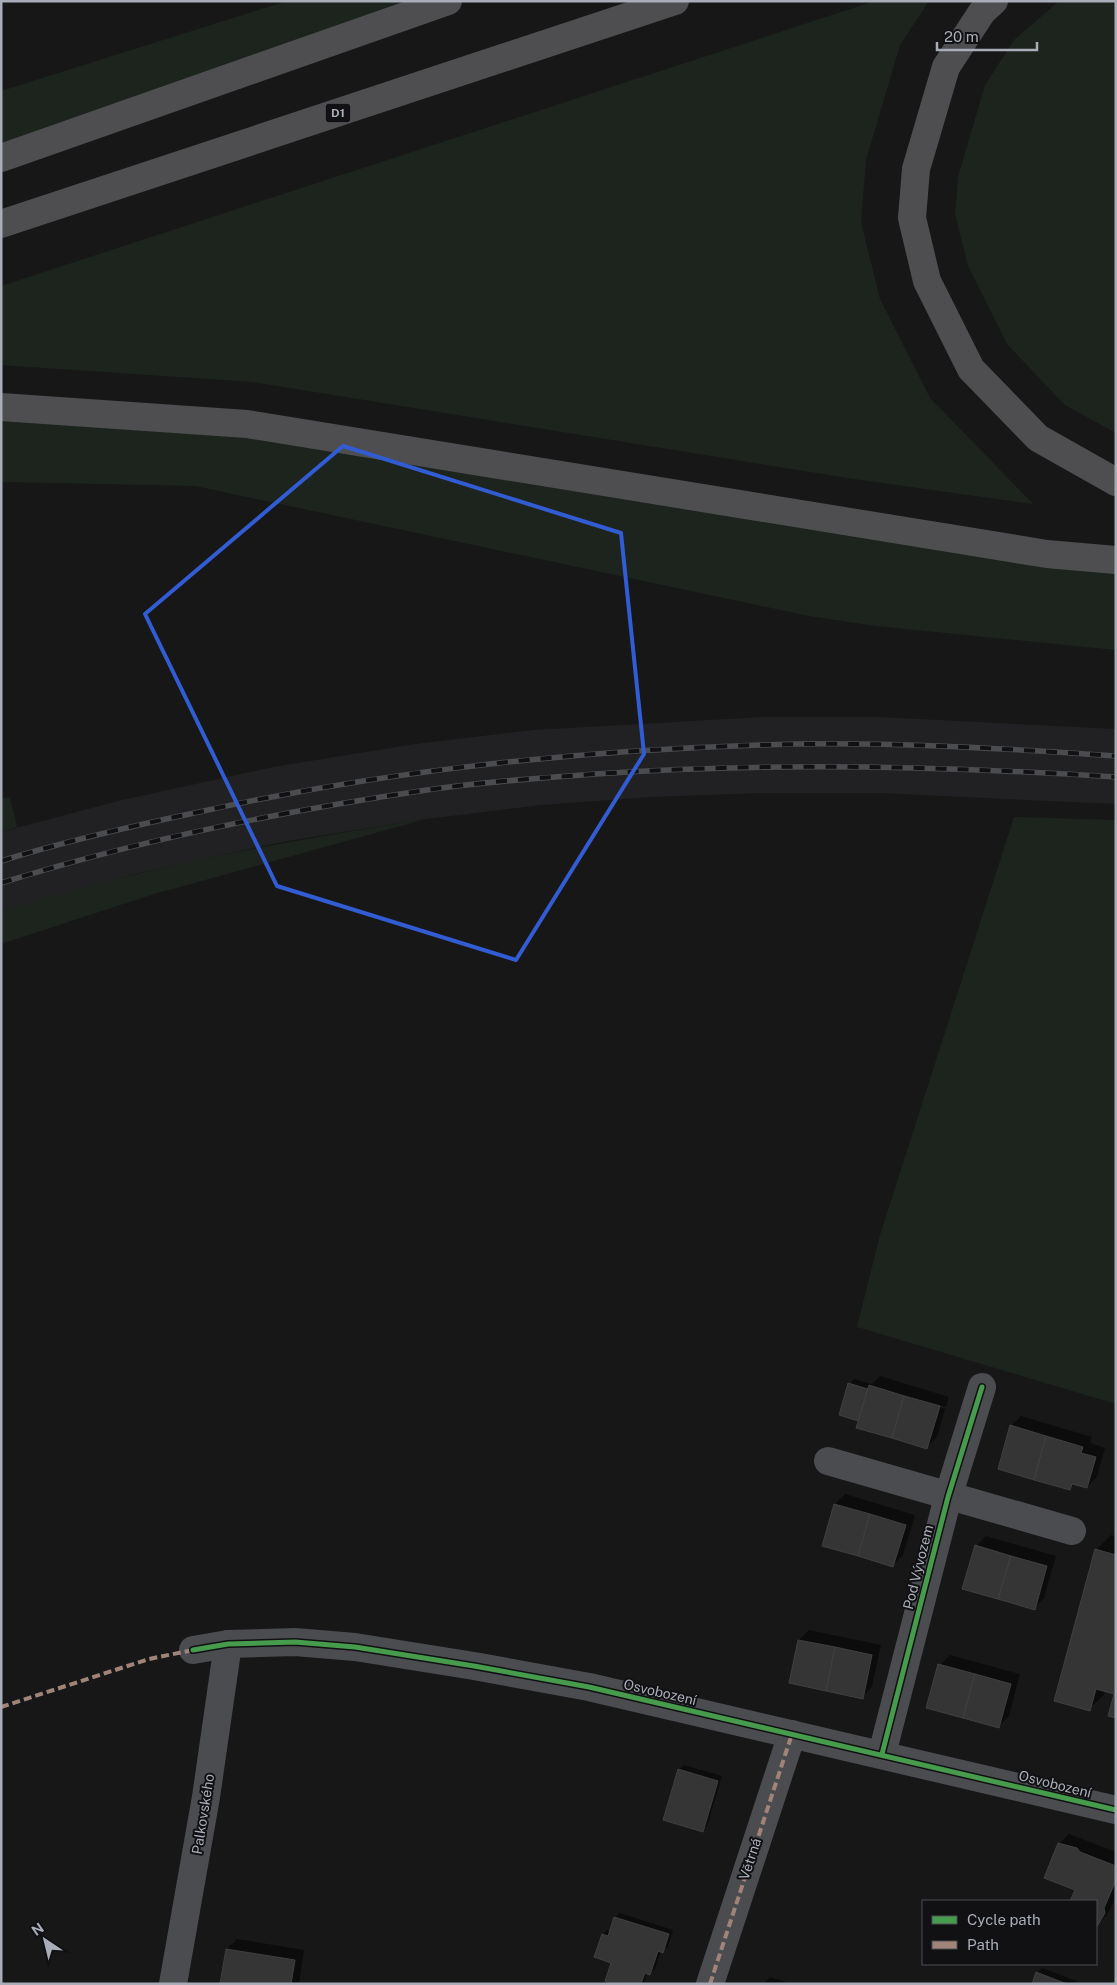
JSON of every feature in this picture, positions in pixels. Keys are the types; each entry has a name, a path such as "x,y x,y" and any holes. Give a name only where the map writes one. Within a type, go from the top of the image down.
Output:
{"highway":[{"path":"1,158 448,1"},
{"name":"D1","path":"1,224 675,1"},
{"path":"994,1 982,12 946,66 916,169 912,218 927,281 971,368 1038,438 1116,482"},
{"path":"1,408 247,424 1047,554 1116,560"}],"street":[{"name":"Pod Vývozem","path":"882,1754 948,1497 982,1387"},
{"path":"828,1461 948,1497 1072,1531"},
{"name":"Osvobození","path":"193,1650 228,1644 295,1642 373,1650 589,1687 1116,1810"},
{"name":"Palkovského","path":"173,1984 206,1797 228,1644"},
{"name":"Větrná","path":"710,1984 792,1734"}],"highlighted area":[{"path":"343,446 621,533 644,754 516,960 277,886 145,614"}],"shaded area":[{"path":"287,1 448,1 1,158 1,91"},
{"path":"875,1 929,1 900,45 866,160 861,222 880,299 930,398 1033,504 854,479 253,382 1,365 1,286"},
{"path":"1059,1 1116,1 1116,433 1065,405 1007,344 968,266 955,214 958,177 985,85 1014,40"},
{"path":"1,407 247,424 1116,560 1116,650 876,626 809,616 195,486 1,482"},
{"path":"762,717 879,717 1116,729 1116,804 878,793 763,793 651,797 541,805 426,819 287,841 135,874 1,912 1,832 118,801 273,767 415,744 534,730"},
{"path":"1,798 10,798 17,827 1,832"},
{"path":"1014,817 1116,820 1116,1404 857,1327 880,1235"},
{"path":"426,819 154,894 1,944 1,912 53,896 212,857"}],"building":[{"path":"848,1383 868,1389 858,1421 839,1415"},
{"path":"869,1385 904,1396 892,1438 856,1428"},
{"path":"904,1396 940,1406 927,1449 892,1438"},
{"path":"1010,1425 1046,1436 1034,1480 998,1469"},
{"path":"1046,1436 1083,1447 1081,1453 1096,1457 1087,1488 1072,1484 1070,1490 1034,1480"},
{"path":"834,1504 870,1514 858,1556 822,1546"},
{"path":"870,1514 906,1525 893,1567 858,1556"},
{"path":"975,1545 1011,1556 998,1599 962,1589"},
{"path":"1095,1549 1116,1555 1116,1718 1108,1716 1114,1694 1096,1689 1090,1711 1054,1701"},
{"path":"1011,1556 1047,1566 1035,1610 998,1599"},
{"path":"798,1640 835,1647 826,1691 789,1683"},
{"path":"835,1647 872,1655 863,1699 826,1691"},
{"path":"938,1664 975,1674 963,1718 926,1708"},
{"path":"975,1674 1011,1684 999,1728 963,1718"},
{"path":"678,1769 718,1781 703,1832 663,1820"},
{"path":"1058,1843 1077,1848 1080,1852 1116,1866 1116,1880 1104,1908 1105,1913 1097,1926 1097,1900 1070,1900 1075,1890 1044,1878"},
{"path":"614,1917 669,1934 663,1953 658,1951 650,1975 645,1973 641,1984 615,1984 605,1981 611,1963 594,1957 602,1934 608,1936"},
{"path":"226,1949 295,1960 291,1984 220,1984"},
{"path":"1036,1972 1067,1984 1032,1984"}],"railway":[{"path":"1,861 99,834 268,798 408,774 548,758 689,748 804,744 938,746 1116,756"},
{"path":"1,883 106,853 265,817 373,798 490,782 661,770 791,767 921,768 1116,777"}],"marked path":[{"path":"1,1707 149,1659 193,1650"},
{"path":"710,1984 792,1734"}],"cycle path":[{"path":"882,1754 948,1497 982,1387"},
{"path":"193,1650 228,1644 295,1642 355,1647 474,1666 589,1687 1116,1810"}]}
